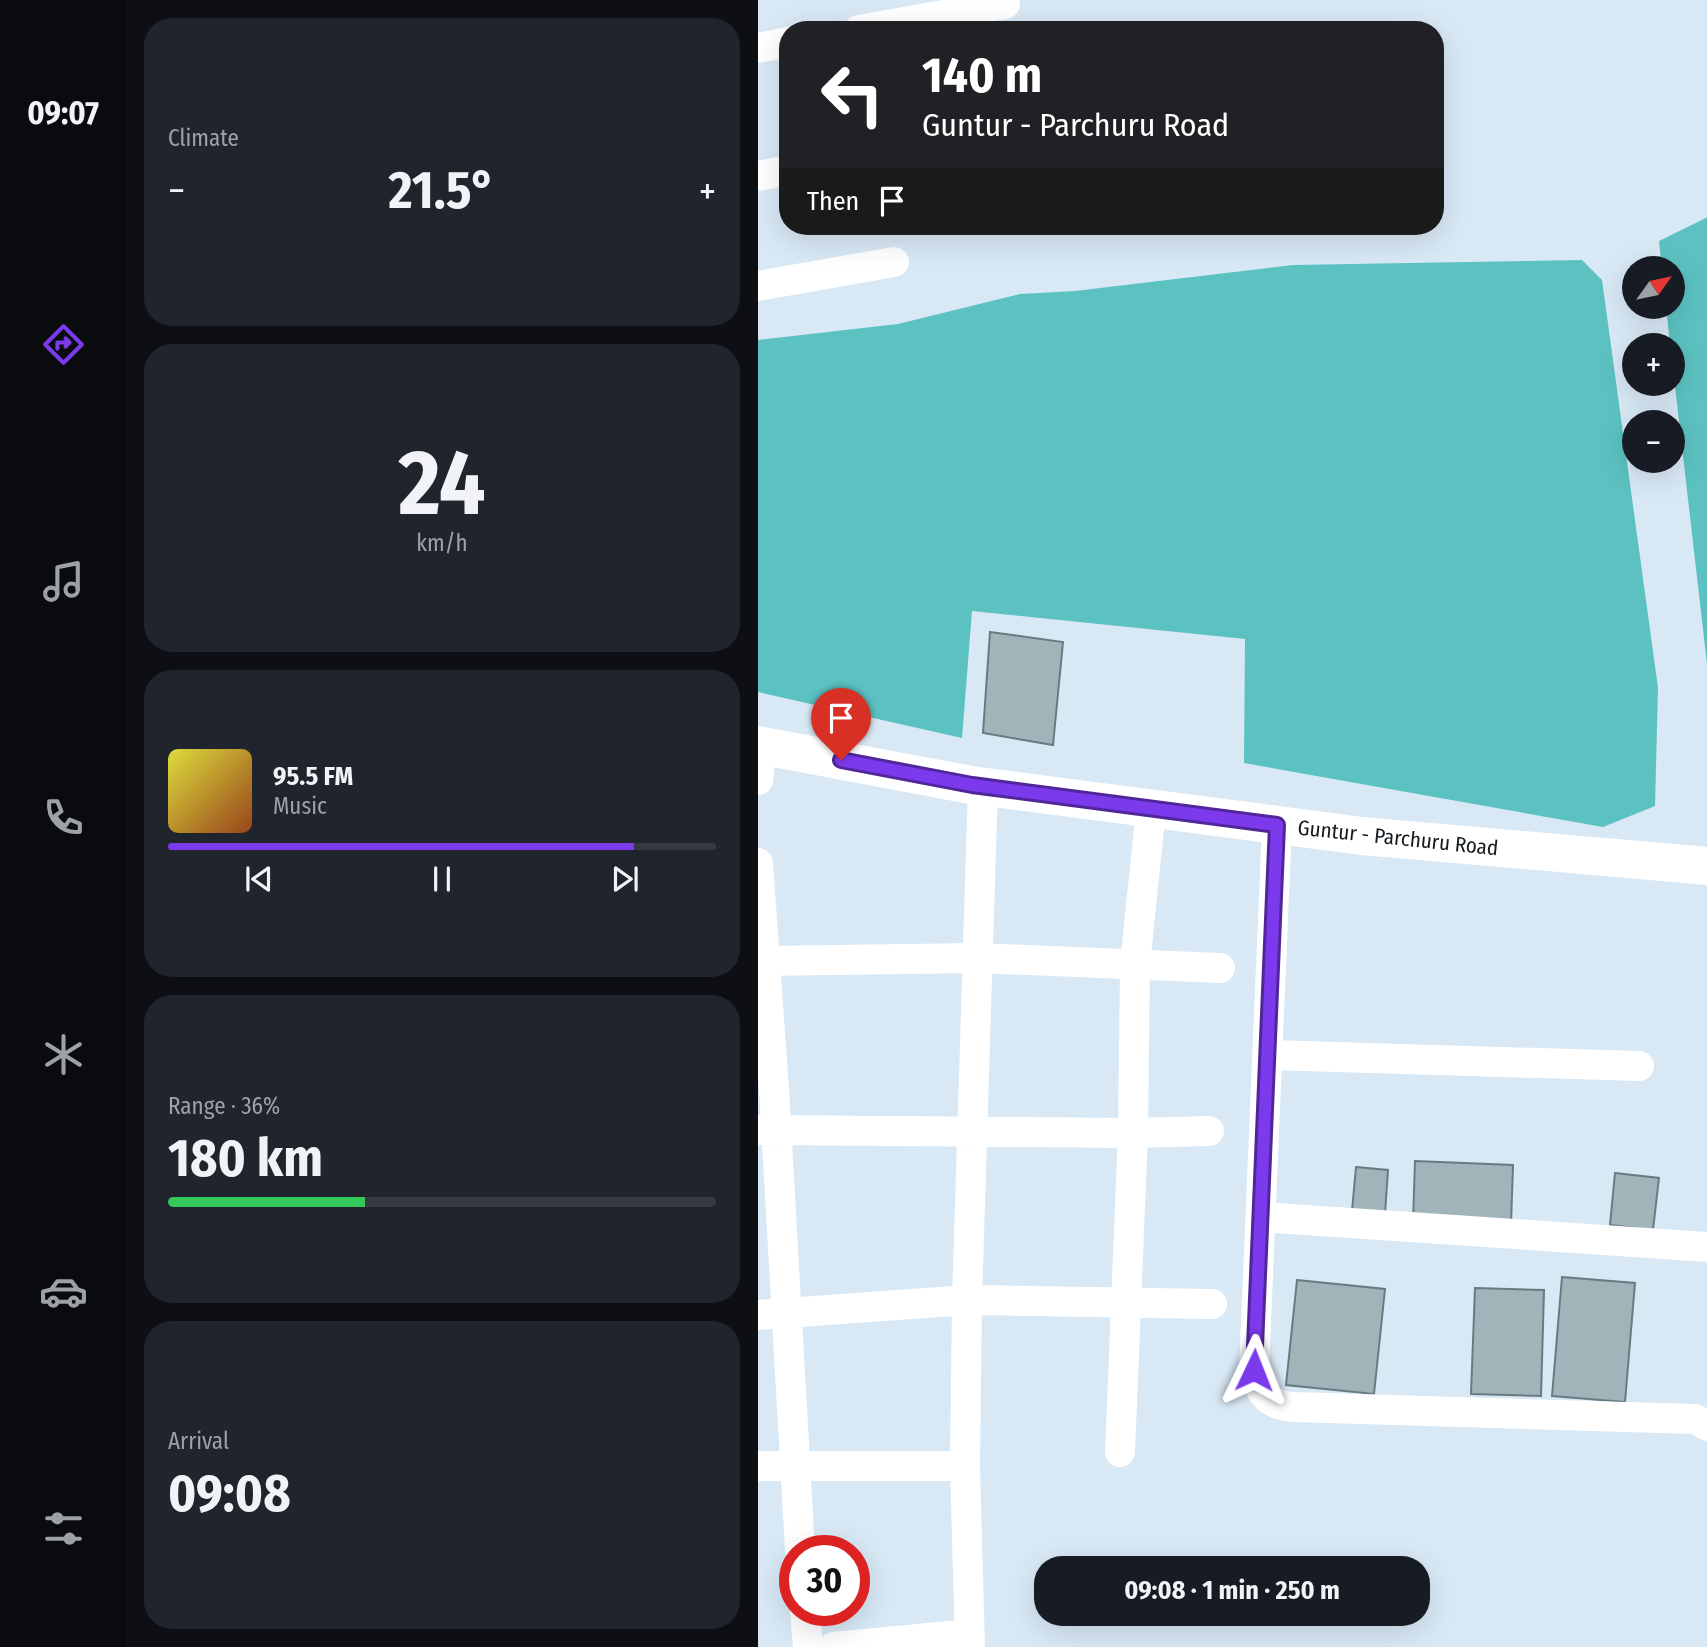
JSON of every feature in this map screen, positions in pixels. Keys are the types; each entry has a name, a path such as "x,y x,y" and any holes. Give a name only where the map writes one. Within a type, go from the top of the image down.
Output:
{"main road":[{"name":"Guntur - Parchuru Road","path":"759,757 1362,836 1707,866"}],"street":[{"path":"910,21 1005,4"},
{"path":"758,48 779,44"},
{"path":"758,176 779,172"},
{"path":"758,286 894,262"},
{"path":"834,1647 970,1640 965,1466 967,1300 983,786"},
{"path":"1120,1452 1133,1133 1135,964 1151,809"},
{"path":"1277,825 1254,1370 1258,1387 1265,1398 1278,1406 1695,1419 1707,1426"},
{"path":"758,863 771,1314 794,1465 799,1535"},
{"path":"762,961 977,958 1220,968"},
{"path":"1267,1055 1639,1066"},
{"path":"767,1130 1133,1133 1209,1131"},
{"path":"1261,1217 1707,1247"},
{"path":"771,1314 967,1300 1212,1304"},
{"path":"758,1466 965,1466"},
{"path":"806,1626 808,1647"}],"shaded area":[{"path":"1708,217 1708,664 1685,473 1685,410 1678,410 1676,396 1685,396 1685,333 1669,333 1667,319 1686,318 1686,256 1661,256 1659,241"},
{"path":"1582,260 1602,280 1622,426 1622,473 1628,473 1658,688 1655,806 1603,827 1244,763 1245,639 972,611 962,738 758,692 758,340 898,324 1020,294 1075,291 1293,265"}],"building":[{"path":"990,632 1063,642 1053,745 983,733"},
{"path":"1415,1161 1513,1165 1511,1225 1413,1222"},
{"path":"1356,1167 1388,1170 1385,1214 1352,1211"},
{"path":"1615,1173 1659,1178 1653,1230 1610,1225"},
{"path":"1562,1277 1635,1283 1625,1402 1552,1396"},
{"path":"1297,1280 1385,1289 1374,1394 1286,1385"},
{"path":"1475,1288 1544,1290 1541,1396 1471,1394"}],"route":[{"path":"841,760 972,785 1277,825 1254,1370"}]}
